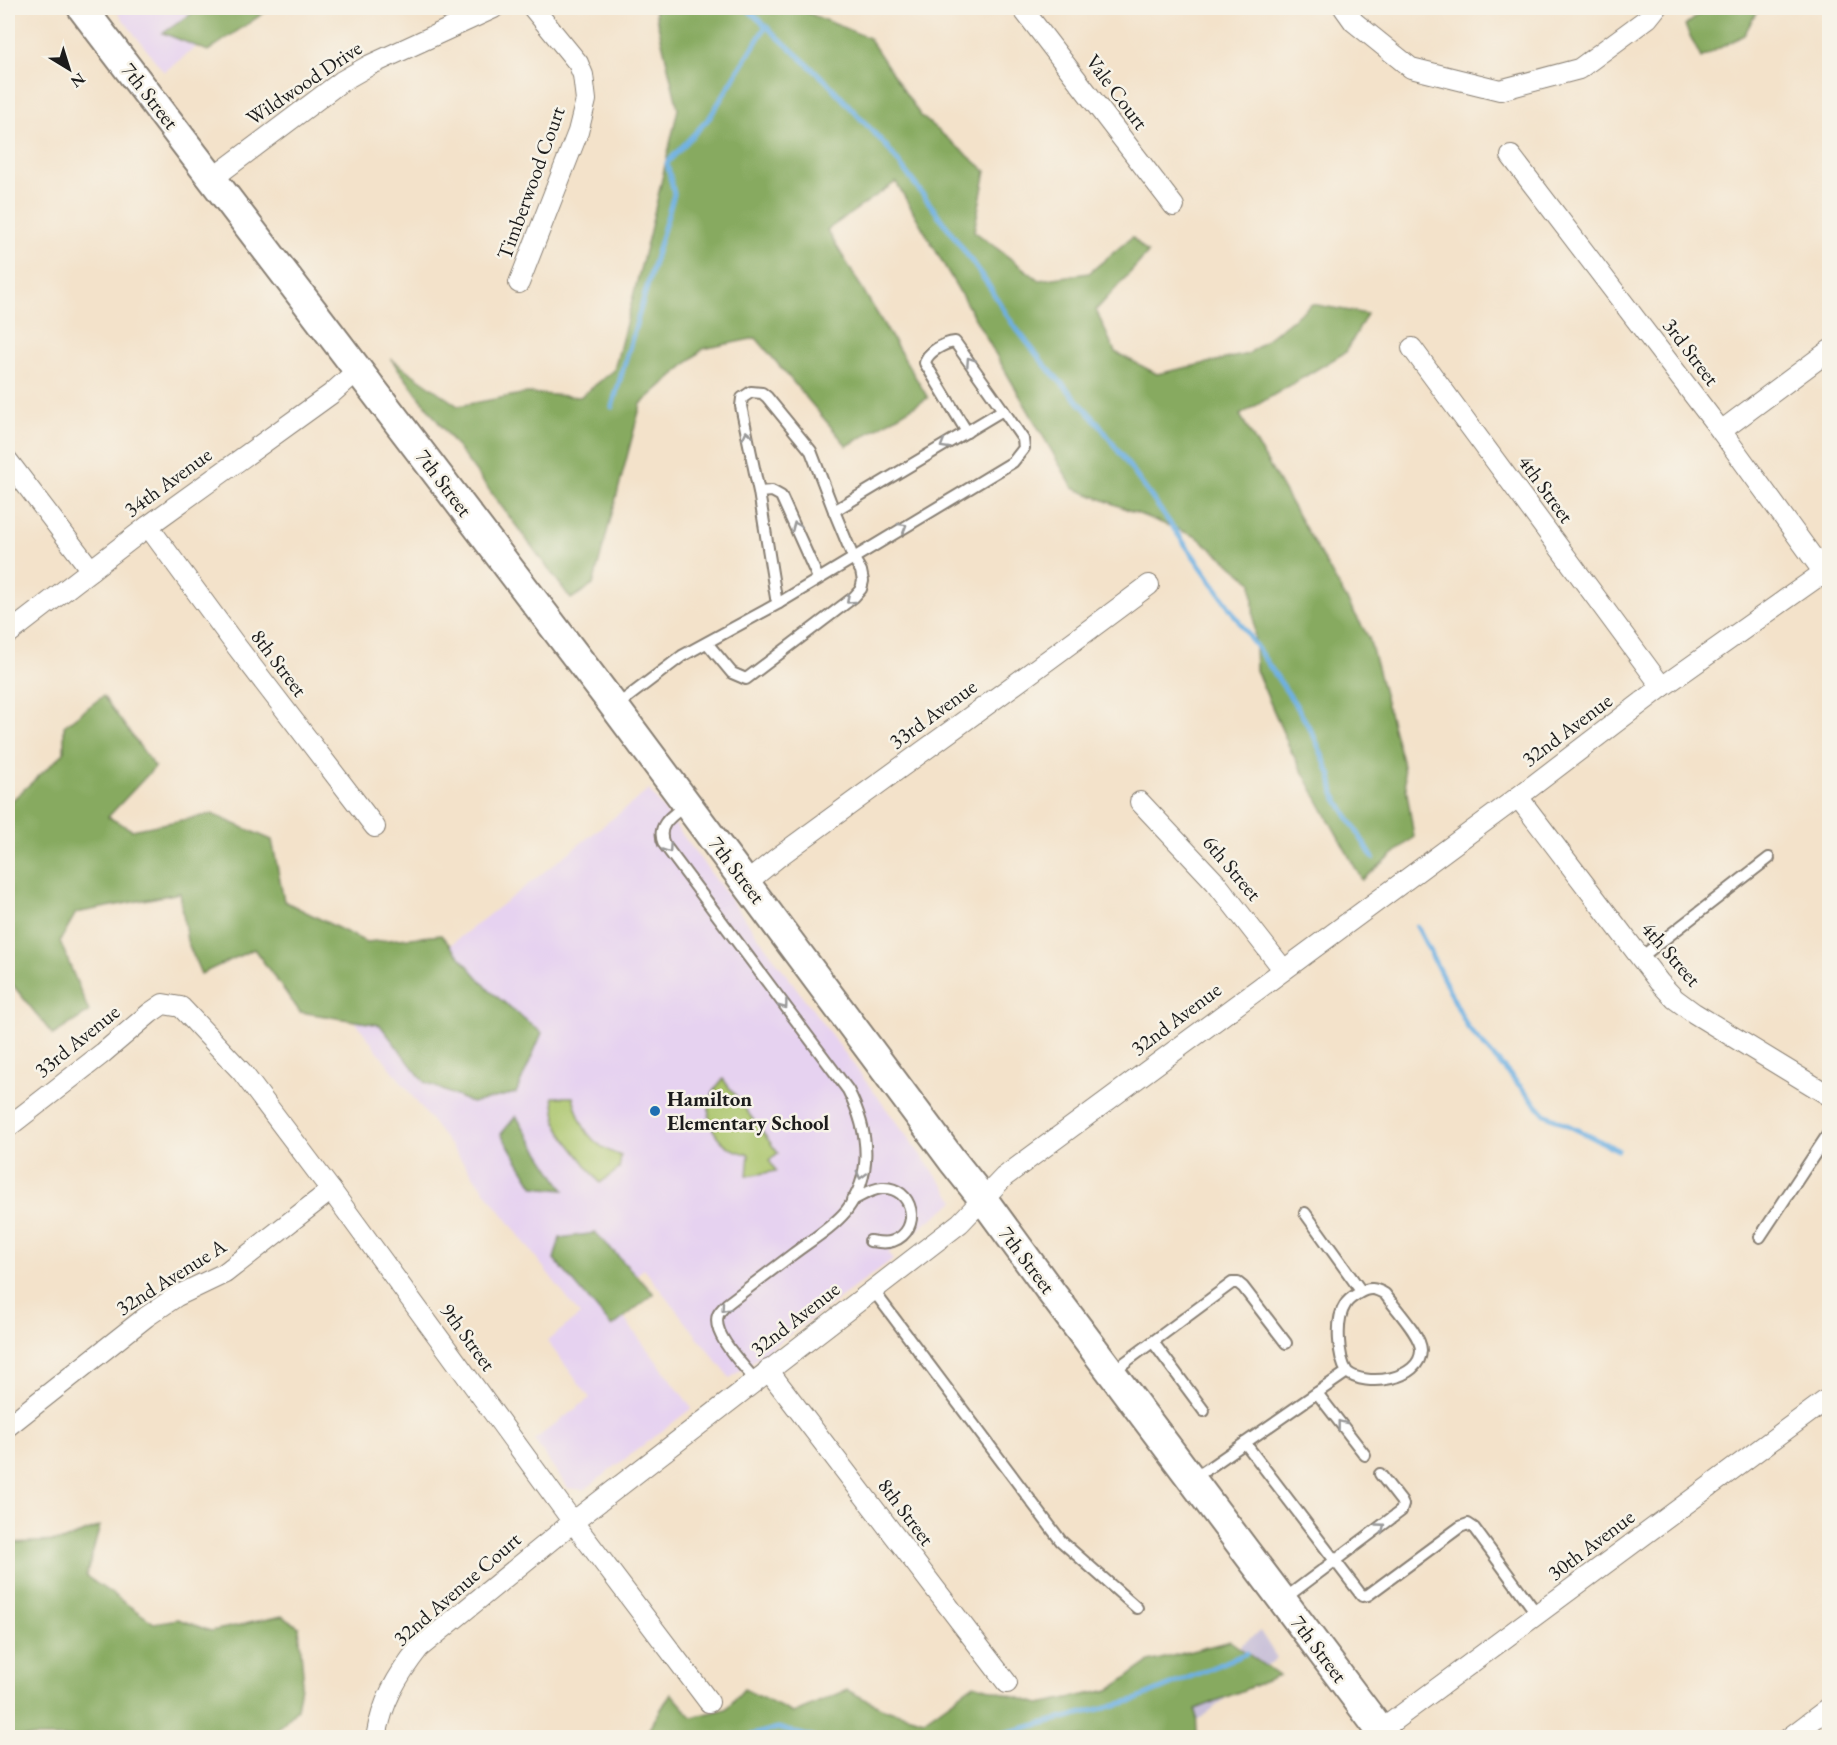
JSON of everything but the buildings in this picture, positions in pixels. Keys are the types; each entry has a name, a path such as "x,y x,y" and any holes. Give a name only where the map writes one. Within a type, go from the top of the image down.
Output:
{"street":[{"name":"7th Street","path":"82,8 615,707 1383,1734"},
{"name":"Wildwood Drive","path":"213,178 342,81 370,64 494,8"},
{"name":"Timberwood Court","path":"519,283 578,132 586,100 583,75 578,63 533,8"},
{"name":"Vale Court","path":"1022,8 1174,206"},
{"path":"1344,8 1354,22 1411,68 1500,90 1579,69 1648,18 1656,8"},
{"name":"3rd Street","path":"1511,156 1721,431 1826,577"},
{"name":"4th Street","path":"1412,348 1662,687"},
{"path":"1721,431 1830,350"},
{"name":"34th Avenue","path":"8,634 148,526 331,394 358,370"},
{"path":"8,460 91,570"},
{"name":"8th Street","path":"148,526 375,827"},
{"name":"32nd Avenue","path":"573,1522 960,1223 1004,1177 1518,797 1662,687 1826,577"},
{"name":"33rd Avenue","path":"746,883 786,851 1149,585"},
{"name":"4th Street","path":"1518,797 1640,958 1675,999 1830,1096"},
{"name":"6th Street","path":"1140,802 1216,883 1283,969"},
{"name":"33rd Avenue","path":"8,1127 150,1013 163,1004 181,1007"},
{"name":"9th Street","path":"181,1007 242,1072 573,1522 709,1702"},
{"name":"32nd Avenue A","path":"8,1426 146,1317 177,1296 225,1273 331,1190"},
{"name":"8th Street","path":"761,1375 1007,1683"},
{"name":"30th Avenue","path":"1383,1734 1537,1614 1830,1397"},
{"name":"32nd Avenue Court","path":"376,1737 384,1704 393,1685 420,1648 573,1522"},
{"path":"1789,1737 1830,1707"}],"lane":[{"path":"615,707 682,656 779,603 1013,462 1024,448 1023,439 955,342 951,342 930,353 925,363 967,432"},
{"path":"707,643 732,673 746,679 854,597 861,589 863,581 861,571 853,557 811,451 767,397 751,392 742,398 741,406 759,492 776,598 779,603"},
{"path":"834,511 1003,410"},
{"path":"759,492 772,491 782,496 818,578"},
{"path":"687,804 666,820 660,837 848,1090 859,1112 864,1132 866,1152 863,1172 846,1211 829,1227 727,1304 718,1315 718,1327 722,1338 731,1350 761,1375"},
{"path":"1640,958 1769,858"},
{"path":"1760,1237 1830,1131"},
{"path":"852,1200 875,1189 884,1188 904,1196 910,1204 913,1214 910,1225 903,1234 893,1241 870,1241"},
{"path":"1305,1213 1361,1291"},
{"path":"1112,1372 1232,1283 1238,1283 1286,1343"},
{"path":"1372,1288 1384,1294 1418,1338 1421,1350 1418,1360 1410,1370 1399,1376 1364,1380 1353,1377 1347,1372 1341,1363 1339,1336 1344,1306 1350,1298 1361,1291 1372,1288"},
{"path":"873,1290 1061,1541 1137,1608"},
{"path":"1153,1342 1204,1411"},
{"path":"1192,1480 1347,1372"},
{"path":"1317,1393 1365,1455"},
{"path":"1245,1443 1362,1596 1368,1595 1460,1527 1468,1524 1474,1528 1537,1614"},
{"path":"1282,1600 1401,1511 1403,1505 1401,1501 1380,1474"}],"shaded area":[{"path":"114,8 247,8 164,72"},
{"name":"Hamilton Elementary School","path":"649,790 955,1201 888,1253 893,1259 730,1378 644,1269 607,1296 692,1408 584,1490 568,1488 534,1440 590,1398 547,1341 580,1315 354,1020"},
{"path":"1260,1631 1277,1658 1188,1728 1116,1738"}],"green space":[{"path":"200,8 271,8 208,51 163,33"},
{"path":"654,8 796,8 869,38 920,115 986,171 974,231 1039,280 1089,273 1132,237 1148,253 1096,310 1115,352 1157,374 1248,354 1312,304 1367,314 1346,352 1240,415 1369,638 1402,761 1414,837 1362,880 1291,751 1256,670 1252,582 1197,537 1073,488 896,182 827,230 928,398 847,446 756,338 703,349 641,404 593,585 571,599 391,359 458,406 527,393 580,397 614,370 649,235 678,109"},
{"path":"1707,8 1759,8 1744,35 1701,58 1685,26"},
{"path":"103,696 155,767 108,817 132,830 212,814 272,840 284,901 366,942 441,935 490,991 542,1033 516,1093 472,1103 424,1082 380,1025 300,1012 254,949 201,974 187,941 180,893 76,913 60,941 89,1012 53,1035 8,979 8,804 64,753 64,726"},
{"path":"723,1079 778,1153 769,1160 776,1171 747,1176 749,1154 725,1144 711,1125 710,1102"},
{"path":"553,1097 573,1097 579,1117 588,1134 610,1152 621,1156 619,1169 600,1183 557,1124"},
{"path":"516,1116 564,1190 534,1187 501,1134"},
{"path":"596,1233 654,1294 612,1327 554,1259 560,1238"},
{"path":"100,1526 86,1576 154,1623 178,1619 211,1631 282,1616 299,1627 303,1674 297,1709 270,1737 8,1737 8,1543 62,1541"},
{"path":"1230,1641 1279,1676 1196,1709 1197,1732 1202,1737 644,1737 671,1693 692,1717 726,1709 744,1689 793,1713 847,1690 885,1709 924,1720 974,1684 1039,1704 1109,1690 1149,1662"}],"waterway":[{"path":"746,8 827,82 887,147 951,232 1012,323 1044,364 1099,424 1212,582 1296,705 1313,734 1331,776 1334,794 1373,858"},
{"path":"612,407 674,194 667,163 710,117 766,26"},
{"path":"1417,926 1468,1028 1545,1114 1618,1150"},
{"path":"985,1738 1135,1700 1247,1653"},
{"path":"741,1738 778,1728 815,1738"}],"place":[{"name":"Hamilton Elementary School","path":"655,1111"}]}
